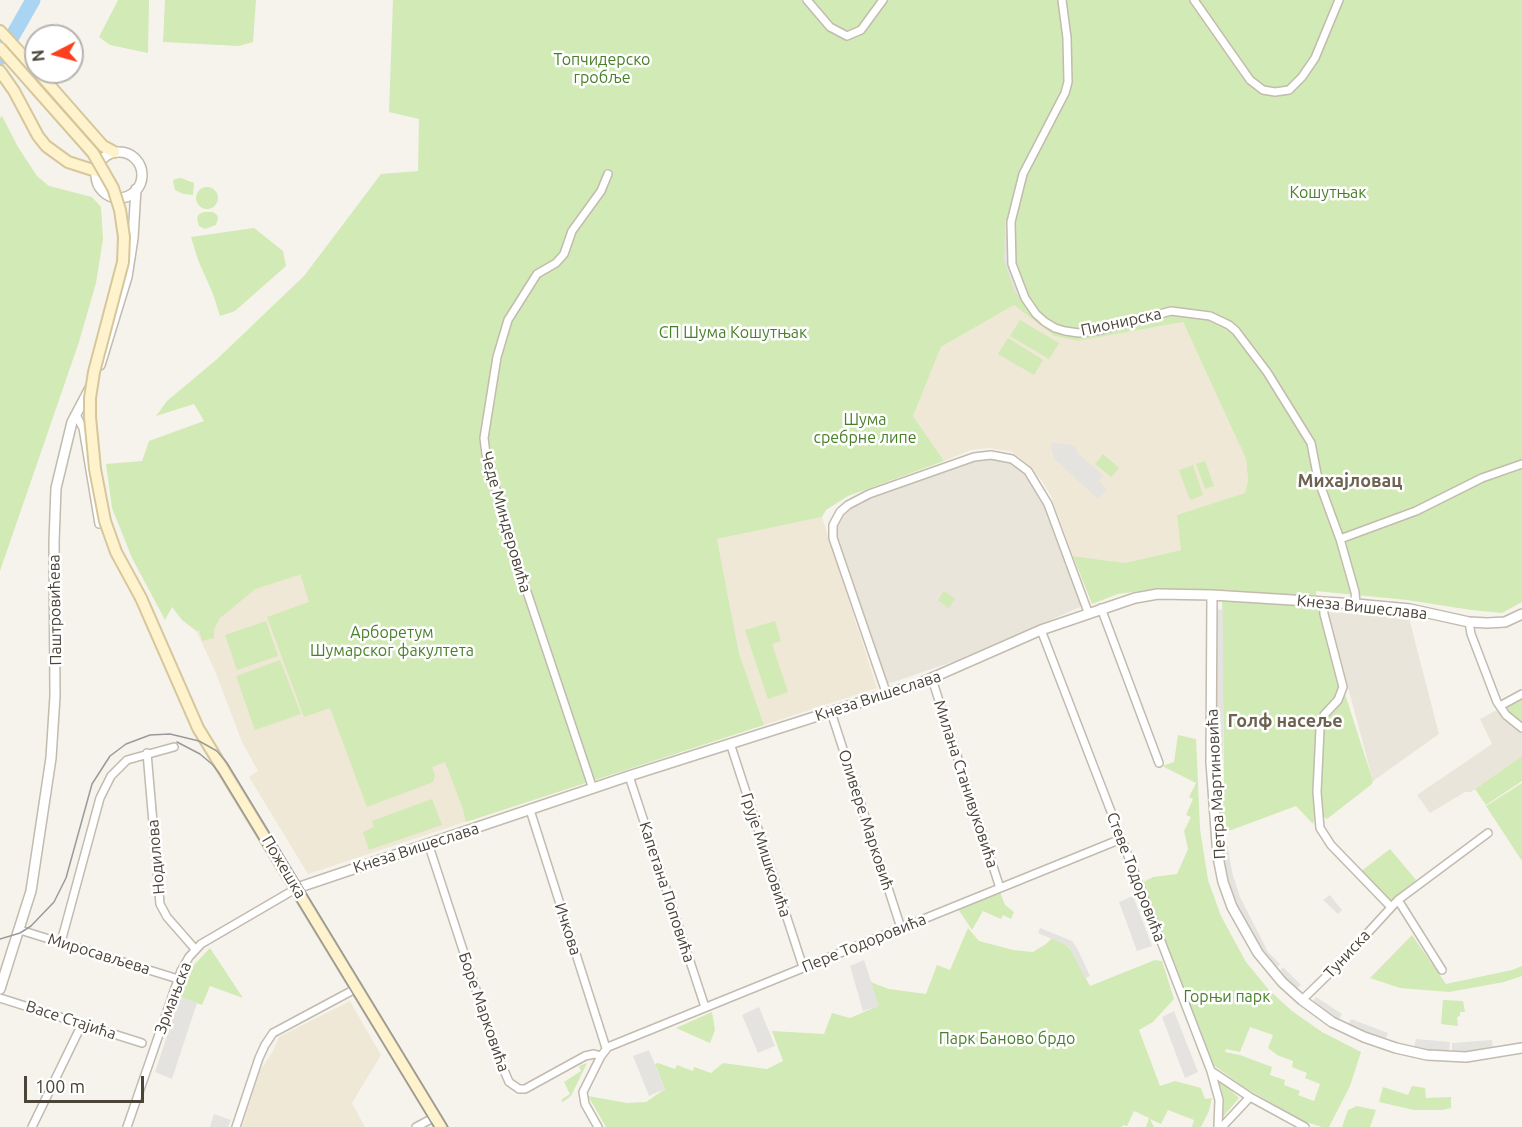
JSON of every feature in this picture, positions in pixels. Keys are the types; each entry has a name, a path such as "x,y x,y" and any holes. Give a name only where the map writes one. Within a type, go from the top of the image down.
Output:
{"main road":[{"path":"0,31 24,57"},
{"name":"Пожешка","path":"0,48 93,153 107,176 118,203 123,231 123,262 94,372 90,398 95,469 105,521 116,552 141,598 198,728 441,1127"},
{"path":"0,71 14,91 38,136 56,155 68,162 96,171"},
{"path":"49,84 103,146 114,152"}],"street":[{"path":"807,0 830,27 847,36 861,30 883,0"},
{"name":"Пионирска","path":"1062,0 1068,82 1065,93 1023,174 1011,222 1012,264 1025,298 1045,322 1065,332 1101,330 1172,311 1200,314 1229,325 1267,372 1311,442 1318,479 1340,539 1356,604"},
{"path":"1194,0 1250,80 1263,90 1275,92 1289,90 1302,77 1315,58 1339,0"},
{"path":"114,152 130,154 138,163 141,176 136,189 127,196 114,197 104,193 99,186 96,171 103,158 114,152"},
{"name":"Чеде Миндеровића","path":"593,789 524,586 484,443 489,395 508,320 537,274 556,263 564,254 572,231 601,191 608,174"},
{"name":"Паштровићева","path":"0,989 34,880 51,758 56,642 54,501 68,435 94,381 115,321 127,277 133,238 136,189"},
{"name":"Паштровићева","path":"114,197 128,212 133,238"},
{"path":"76,415 83,428 99,524"},
{"path":"887,695 833,538 833,525 840,512 869,494 982,455 1012,459 1028,471 1045,497 1088,612"},
{"path":"1340,539 1416,511 1482,478 1522,464"},
{"name":"Кнеза Вишеслава","path":"297,888 629,776 887,695 932,679 1041,630 1088,612 1149,595 1212,595 1356,604 1410,609 1469,622 1500,623 1522,614"},
{"name":"Петра Мартиновића","path":"1212,595 1211,762 1216,840 1220,869 1232,907 1250,941 1282,982 1302,1000 1348,1031 1411,1053 1427,1055 1466,1057 1522,1048"},
{"path":"1323,602 1343,687 1338,700 1324,715 1320,729 1317,792 1320,828 1331,845 1390,906"},
{"path":"1101,608 1159,763"},
{"path":"1469,622 1471,634 1500,706 1522,728"},
{"name":"Стеве Тодоровића","path":"1041,630 1211,1071 1219,1100 1220,1127"},
{"name":"Милана Станивуковића","path":"932,679 1000,888"},
{"path":"1500,706 1522,694"},
{"name":"Оливере Марковић","path":"831,712 901,928"},
{"name":"Грује Мишковића","path":"730,743 803,967"},
{"path":"61,942 105,785 127,760 174,747"},
{"name":"Нодилова","path":"147,753 160,904 167,917 195,949"},
{"name":"Капетана Поповића","path":"629,776 705,1007"},
{"name":"Ичкова","path":"530,810 606,1048"},
{"name":"Туниска","path":"1302,1000 1340,963 1390,906 1488,833"},
{"name":"Пере Тодоровића","path":"606,1048 1121,839"},
{"name":"Боре Марковића","path":"428,843 497,1054 509,1082 519,1089 525,1089 585,1056 594,1054 601,1056"},
{"name":"Зрмањска","path":"127,1127 184,964 201,944 297,888"},
{"path":"1398,900 1443,970"},
{"name":"Миросављева","path":"20,930 178,979"},
{"path":"236,1127 259,1058 273,1033 357,988"},
{"name":"Васе Стајића","path":"0,998 142,1043"},
{"path":"32,1127 82,1024"},
{"path":"598,1127 583,1096 584,1089 606,1048"},
{"path":"1211,1071 1251,1097 1305,1127"},
{"path":"1220,1127 1251,1097"},
{"path":"416,1127 435,1117"}],"shaded area":[{"path":"1005,220 1011,222 1012,264 1025,298 1015,293 1004,261"},
{"path":"1014,305 1054,336 1078,341 1183,322 1246,459 1248,480 1245,494 1177,515 1182,550 1125,563 1073,556 1051,496 1028,464 1012,452 989,448 971,450 944,461 913,416 941,347"},
{"path":"1052,442 1076,446 1078,454 1103,475 1099,481 1107,490 1098,499 1054,458"},
{"path":"974,457 1003,457 1021,464 1041,491 1085,605 955,661 885,685 833,538 833,525 848,505"},
{"path":"189,479 586,782 308,874 249,777 258,771 242,742 215,671 197,632 182,620"},
{"path":"822,517 877,688 764,725 739,653 717,539"},
{"path":"1216,609 1223,610 1223,761 1216,762"},
{"path":"1328,612 1409,618 1439,734 1373,781"},
{"path":"1499,709 1522,734 1522,756 1471,792 1465,792 1430,813 1417,795 1492,744 1480,719"},
{"path":"1223,821 1232,872 1240,897 1268,952 1280,964 1276,969 1245,924 1234,898 1223,866 1218,822"},
{"path":"1330,895 1342,910 1338,914 1323,900"},
{"path":"1133,896 1152,946 1137,951 1119,902"},
{"path":"1040,928 1072,941 1090,976 1085,978 1071,950 1066,945 1038,933"},
{"path":"864,960 879,1006 863,1011 850,966"},
{"path":"1283,967 1301,985 1295,990 1278,973"},
{"path":"180,997 197,1003 172,1079 155,1072"},
{"path":"1316,997 1342,1014 1338,1021 1312,1003"},
{"path":"350,1001 381,1055 352,1103 365,1127 242,1127 260,1071 279,1037"},
{"path":"759,1007 775,1046 758,1053 742,1015"},
{"path":"1174,1011 1198,1072 1185,1078 1162,1017"},
{"path":"1351,1019 1388,1033 1385,1040 1348,1025"},
{"path":"1416,1039 1450,1042 1449,1053 1413,1051"},
{"path":"1492,1040 1493,1049 1452,1053 1452,1043"},
{"path":"649,1050 665,1089 649,1096 633,1056"},
{"path":"214,1114 231,1120 228,1127 210,1127"}],"green space":[{"path":"118,0 149,0 148,53 110,45 99,37"},
{"path":"165,0 256,0 253,42 239,46 163,42"},
{"name":"Кошутњак","path":"393,0 1522,0 1522,602 1502,613 1316,591 1317,607 1373,781 1372,784 1327,819 1316,813 1313,824 1296,806 1226,832 1226,819 1217,820 1216,788 1224,787 1222,592 1155,589 1118,594 1092,604 1073,556 1125,563 1181,550 1177,515 1245,493 1248,480 1246,459 1183,322 1078,341 1054,336 1014,305 941,347 913,416 944,461 848,496 826,510 822,517 717,539 739,653 764,725 466,822 445,762 432,767 435,776 433,782 367,807 330,708 304,717 267,617 309,602 302,574 255,589 220,618 214,629 214,638 202,641 199,630 197,631 182,620 172,607 165,620 132,558 112,508 106,464 142,461 149,441 204,421 194,404 156,416 167,401 216,360 304,276 381,174 418,171 419,119 389,112"},
{"path":"2,116 37,176 49,186 92,197 101,207 103,239 96,283 79,342 0,571 0,118"},
{"path":"181,178 194,183 193,195 175,190 173,181"},
{"path":"207,187 215,190 218,198 215,206 207,209 199,206 196,198 199,190"},
{"path":"204,212 213,212 217,215 216,225 205,229 199,226 197,218"},
{"path":"254,228 283,251 286,266 235,311 220,316 191,237"},
{"path":"1020,320 1059,343 1049,359 1010,336"},
{"path":"1008,338 1043,360 1034,375 998,354"},
{"path":"1103,454 1119,468 1111,477 1095,464"},
{"path":"1205,461 1214,486 1205,489 1196,464"},
{"path":"1193,465 1203,495 1190,500 1179,470"},
{"path":"944,591 955,599 949,608 938,600"},
{"path":"266,621 278,656 237,670 225,635"},
{"path":"775,621 781,641 772,644 788,692 768,699 745,630"},
{"path":"280,660 301,714 255,730 236,676"},
{"path":"1522,697 1522,723 1504,707"},
{"name":"Горњи парк","path":"1178,735 1196,739 1200,829 1208,880 1221,916 1246,962 1269,990 1292,1011 1322,1032 1361,1052 1350,1086 1329,1127 1303,1121 1244,1087 1212,1064 1143,882 1153,877 1177,874 1188,849 1184,831 1191,817 1186,815 1193,799 1189,797 1196,783 1162,766 1174,762","holes":["1250,1027 1273,1035 1268,1048 1277,1055 1293,1061 1292,1067 1307,1073 1305,1078 1320,1084 1314,1101 1298,1095 1300,1091 1284,1085 1285,1080 1270,1075 1272,1067 1225,1052 1226,1049 1240,1052"]},
{"path":"1522,756 1522,781 1486,805 1475,789"},
{"path":"1522,783 1522,861 1486,806"},
{"path":"432,799 442,825 369,850 363,832 374,827 372,821"},
{"path":"1390,849 1416,880 1390,901 1360,872"},
{"path":"1000,892 1005,905 1014,912 1011,919 1003,915 1001,919 983,911 972,930 958,909"},
{"name":"Парк Баново брдо","path":"968,928 979,941 1013,950 1033,952 1054,938 1071,950 1090,986 1155,960 1162,961 1174,999 1153,1022 1139,1030 1160,1086 1175,1081 1201,1088 1205,1099 1212,1098 1209,1111 1201,1127 1192,1127 1194,1120 1168,1110 1161,1124 1150,1119 1154,1127 1146,1127 1149,1118 1134,1111 1127,1126 1122,1127 606,1127 588,1096 627,1103 646,1102 665,1089 655,1064 658,1063 675,1069 677,1065 693,1071 694,1067 711,1073 723,1063 767,1069 783,1061 772,1031 824,1034 832,1013 850,1018 878,1006 870,980 889,989 926,994 937,965 950,970"},
{"path":"1412,935 1446,984 1522,966 1522,976 1504,982 1449,992 1400,988 1370,978"},
{"path":"210,948 243,998 210,986 202,1005 180,997 191,968"},
{"path":"1443,1000 1463,1001 1465,1012 1460,1012 1460,1016 1457,1017 1458,1026 1441,1024"},
{"path":"712,1012 715,1030 710,1043 676,1028"},
{"path":"587,1063 571,1096 563,1102 561,1100 570,1094 564,1082 581,1071 579,1066"},
{"path":"1218,1079 1239,1098 1223,1117 1224,1099"},
{"path":"1412,1086 1425,1088 1426,1098 1451,1097 1451,1108 1414,1110 1379,1102 1383,1087 1408,1095"},
{"path":"1357,1106 1376,1110 1370,1127 1342,1127 1348,1110"}],"waterway":[{"path":"0,58 33,0"}],"tram line":[{"path":"0,939 20,933 31,926 54,902 66,878 92,784 110,756 126,744 150,735 170,734 199,741 217,751 227,763 448,1127"},
{"path":"177,742 200,754 219,773 434,1127"}],"district":[{"name":"Михајловац","path":"1350,481"},
{"name":"Голф насеље","path":"1285,721"}],"park label":[{"name":"Топчидерско гробље","path":"602,69"},
{"name":"СП Шума Кошутњак","path":"733,333"},
{"name":"Шума сребрне липе","path":"865,429"},
{"name":"Арборетум Шумарског факултета","path":"392,642"}]}
